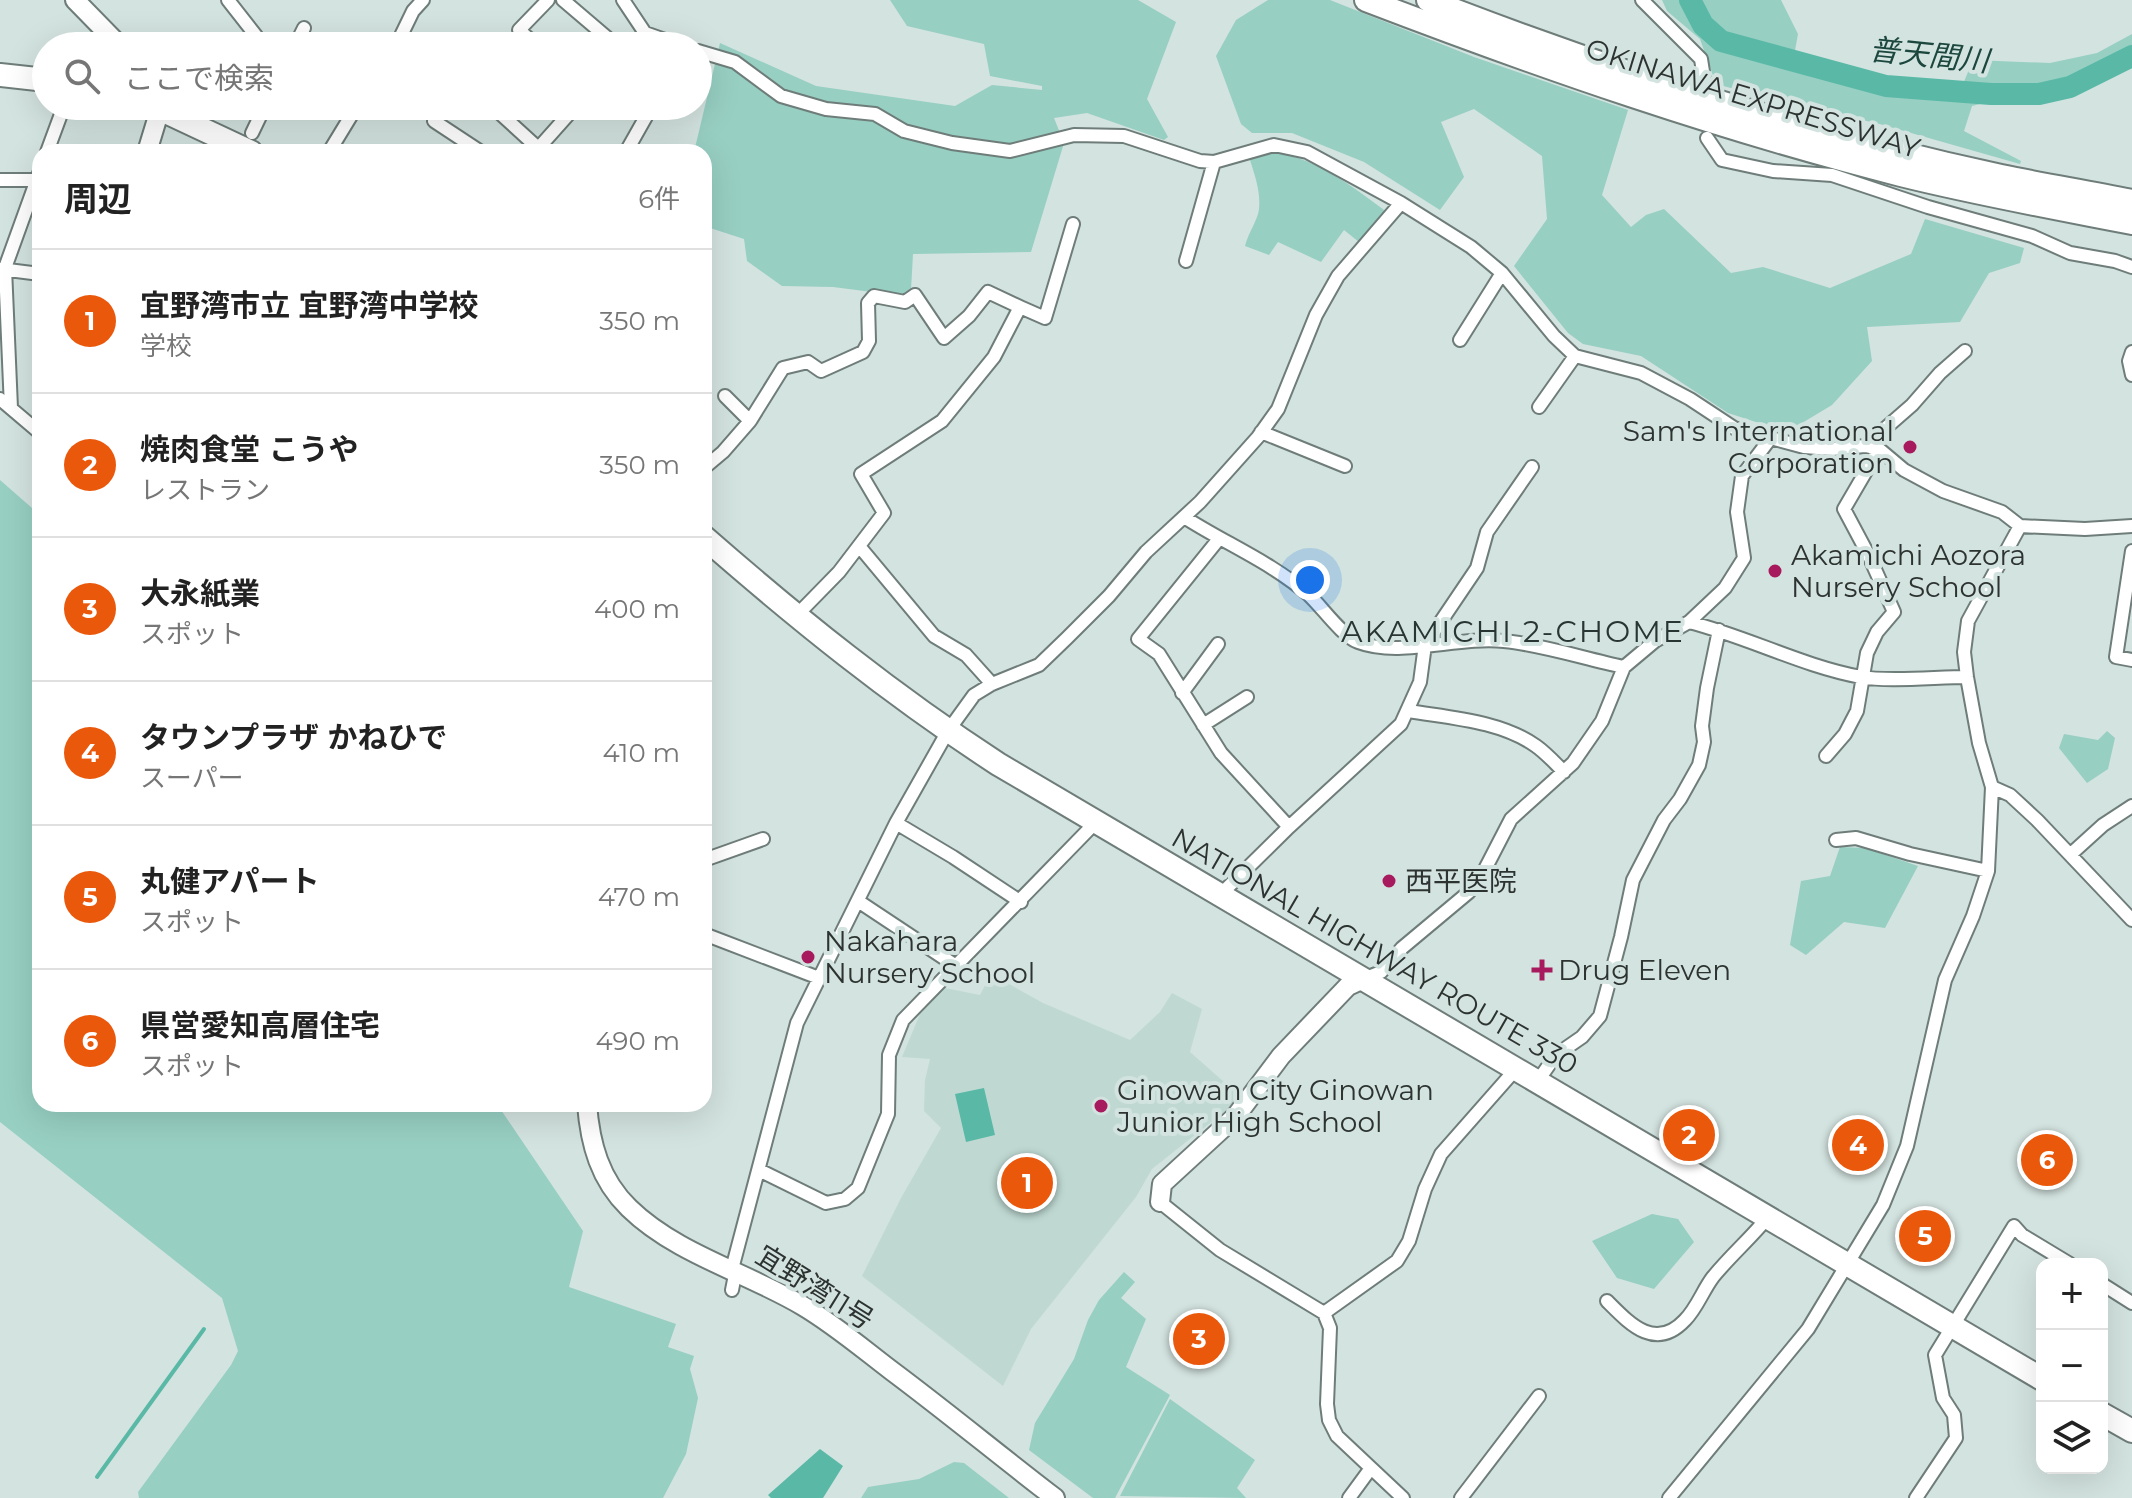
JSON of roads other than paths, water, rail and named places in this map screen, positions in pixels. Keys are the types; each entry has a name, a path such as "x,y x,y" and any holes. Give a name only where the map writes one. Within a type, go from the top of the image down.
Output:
{"highway":[{"name":"OKINAWA EXPRESSWAY","path":"1366,0 1480,44 1679,111 1795,146 1995,196 2132,223"},
{"name":"OKINAWA EXPRESSWAY","path":"1428,0 1613,66 1802,125 2000,176 2132,201"},
{"path":"0,75 32,78"},
{"path":"193,120 251,142"},
{"name":"NATIONAL HIGHWAY ROUTE 330","path":"712,544 795,617 948,731 998,764 2036,1375"},
{"path":"2108,1417 2132,1431"}],"street":[{"path":"228,0 253,32"},
{"path":"403,32 413,11 423,0"},
{"path":"521,32 519,30 548,0"},
{"path":"563,0 601,32"},
{"path":"623,0 644,32"},
{"path":"1642,0 1701,59 1704,78"},
{"path":"80,1 107,32"},
{"path":"302,32 304,28"},
{"path":"712,55 735,62 781,96 826,109 875,114 904,131 952,143 1010,151 1074,135 1124,136 1200,161 1214,162 1274,145 1307,152 1401,203 1471,247 1502,273 1554,336 1575,356 1641,373 1690,399 1734,428 1804,447 1832,449 1865,446 1879,449 1904,470 1943,491 2002,512 2020,526 2085,529 2132,526"},
{"path":"50,144 59,120"},
{"path":"149,144 155,120"},
{"path":"251,142 260,120"},
{"path":"333,144 346,120"},
{"path":"506,120 531,144"},
{"path":"542,144 564,120"},
{"path":"631,144 644,120"},
{"path":"434,121 469,144"},
{"path":"1707,138 1722,160 1773,171 1832,175 1928,207 2032,236 2070,253 2132,267"},
{"path":"1186,261 1214,162"},
{"path":"0,180 32,177"},
{"path":"32,192 3,268 5,403 32,426"},
{"path":"732,1290 734,1270 797,1023 896,823 948,731 974,695 992,684 1039,665 1109,596 1146,552 1200,502 1261,432 1278,409 1316,315 1338,276 1401,203"},
{"path":"712,461 750,421 783,368 808,362 821,371 863,352 869,341 868,303 874,296 905,302 915,295 944,338 969,316 988,292 1045,318 1073,224"},
{"path":"3,268 32,273"},
{"path":"1460,340 1502,273"},
{"path":"795,617 839,572 884,513 861,474 942,421 994,357 1020,307"},
{"path":"1865,446 1912,405 1940,373 1965,351"},
{"path":"2132,352 2129,361 2132,375"},
{"path":"1539,407 1575,356"},
{"path":"725,396 750,421"},
{"path":"1261,432 1345,466"},
{"path":"1403,1498 1337,1436 1329,1420 1330,1328 1324,1313 1220,1250 1160,1202 1162,1184 1236,1116 1281,1056 1348,986 1381,972 1402,948 1469,892 1481,877 1511,819 1573,763 1602,721 1624,667 1655,641 1689,622 1725,588 1744,558 1737,512 1742,476 1770,439"},
{"path":"1826,756 1845,734 1857,711 1867,653 1877,632 1894,612 1844,509 1879,449"},
{"path":"1220,895 1401,724 1420,682 1425,645 1477,568 1487,532 1532,467"},
{"path":"1184,517 1218,540 1275,568 1355,641 1383,648 1468,640 1506,641 1624,667"},
{"path":"1669,1498 1808,1329 1883,1205 1907,1146 1945,980 1973,916 1988,871 1992,787 1979,743 1967,677 1964,652 1968,621 2020,526"},
{"path":"1218,540 1138,639 1159,654 1221,753 1289,827"},
{"path":"859,546 934,636 966,655 992,684"},
{"path":"2132,551 2116,657 2132,660"},
{"path":"1689,622 1801,661 1864,678 1967,677"},
{"path":"1537,1082 1556,1055 1582,1037 1600,1016 1633,880 1664,820 1699,765 1704,742 1702,726 1707,688 1719,630"},
{"path":"1182,693 1218,644"},
{"path":"1203,725 1247,697"},
{"path":"1409,711 1512,732 1538,747 1564,772"},
{"path":"1992,787 2010,795 2071,854 2132,920"},
{"path":"2071,854 2103,825 2132,806"},
{"path":"759,1170 826,1203 845,1199 858,1188 888,1114 889,1055 903,1020 1096,822"},
{"path":"896,823 1021,902"},
{"path":"1836,840 1856,838 1910,854 1988,871"},
{"path":"712,857 763,839"},
{"path":"858,901 956,966"},
{"path":"712,937 819,978"},
{"path":"1324,1313 1397,1261 1409,1241 1425,1189 1441,1154 1515,1070"},
{"name":"宜野湾11号","path":"588,1112 597,1160 629,1208 664,1236 805,1307 1055,1498"},
{"path":"1607,1301 1631,1325 1647,1334 1672,1330 1685,1320 1712,1278 1768,1217"},
{"path":"1916,1498 1956,1438 1954,1415 1943,1398 1935,1355 2014,1226 2022,1235 2060,1258"},
{"path":"2108,1288 2132,1303"},
{"path":"1461,1498 1539,1396"},
{"path":"1349,1498 1371,1468"}],"waterway":[{"name":"普天間川","path":"1690,0 1703,25 1721,41 1886,86 1991,94 2039,94 2070,87 2132,56"},
{"path":"97,1477 204,1329"}],"place":[{"name":"Sam's International Corporation","path":"1910,447"},
{"name":"Akamichi Aozora Nursery School","path":"1775,571"},
{"name":"西平医院","path":"1389,881"},
{"name":"Nakahara Nursery School","path":"808,957"},
{"name":"Drug Eleven","path":"1542,970"},
{"name":"Ginowan City Ginowan Junior High School","path":"1101,1106"},
{"name":"焼肉食堂 こうや","path":"1689,1135"},
{"name":"タウンプラザ かねひで","path":"1858,1145"},
{"name":"県営愛知高層住宅","path":"2047,1160"},
{"name":"宜野湾市立 宜野湾中学校","path":"1027,1183"},
{"name":"丸健アパート","path":"1925,1236"},
{"name":"大永紙業","path":"1199,1339"}],"district":[{"name":"AKAMICHI 2-CHOME","path":"1513,631"}]}
